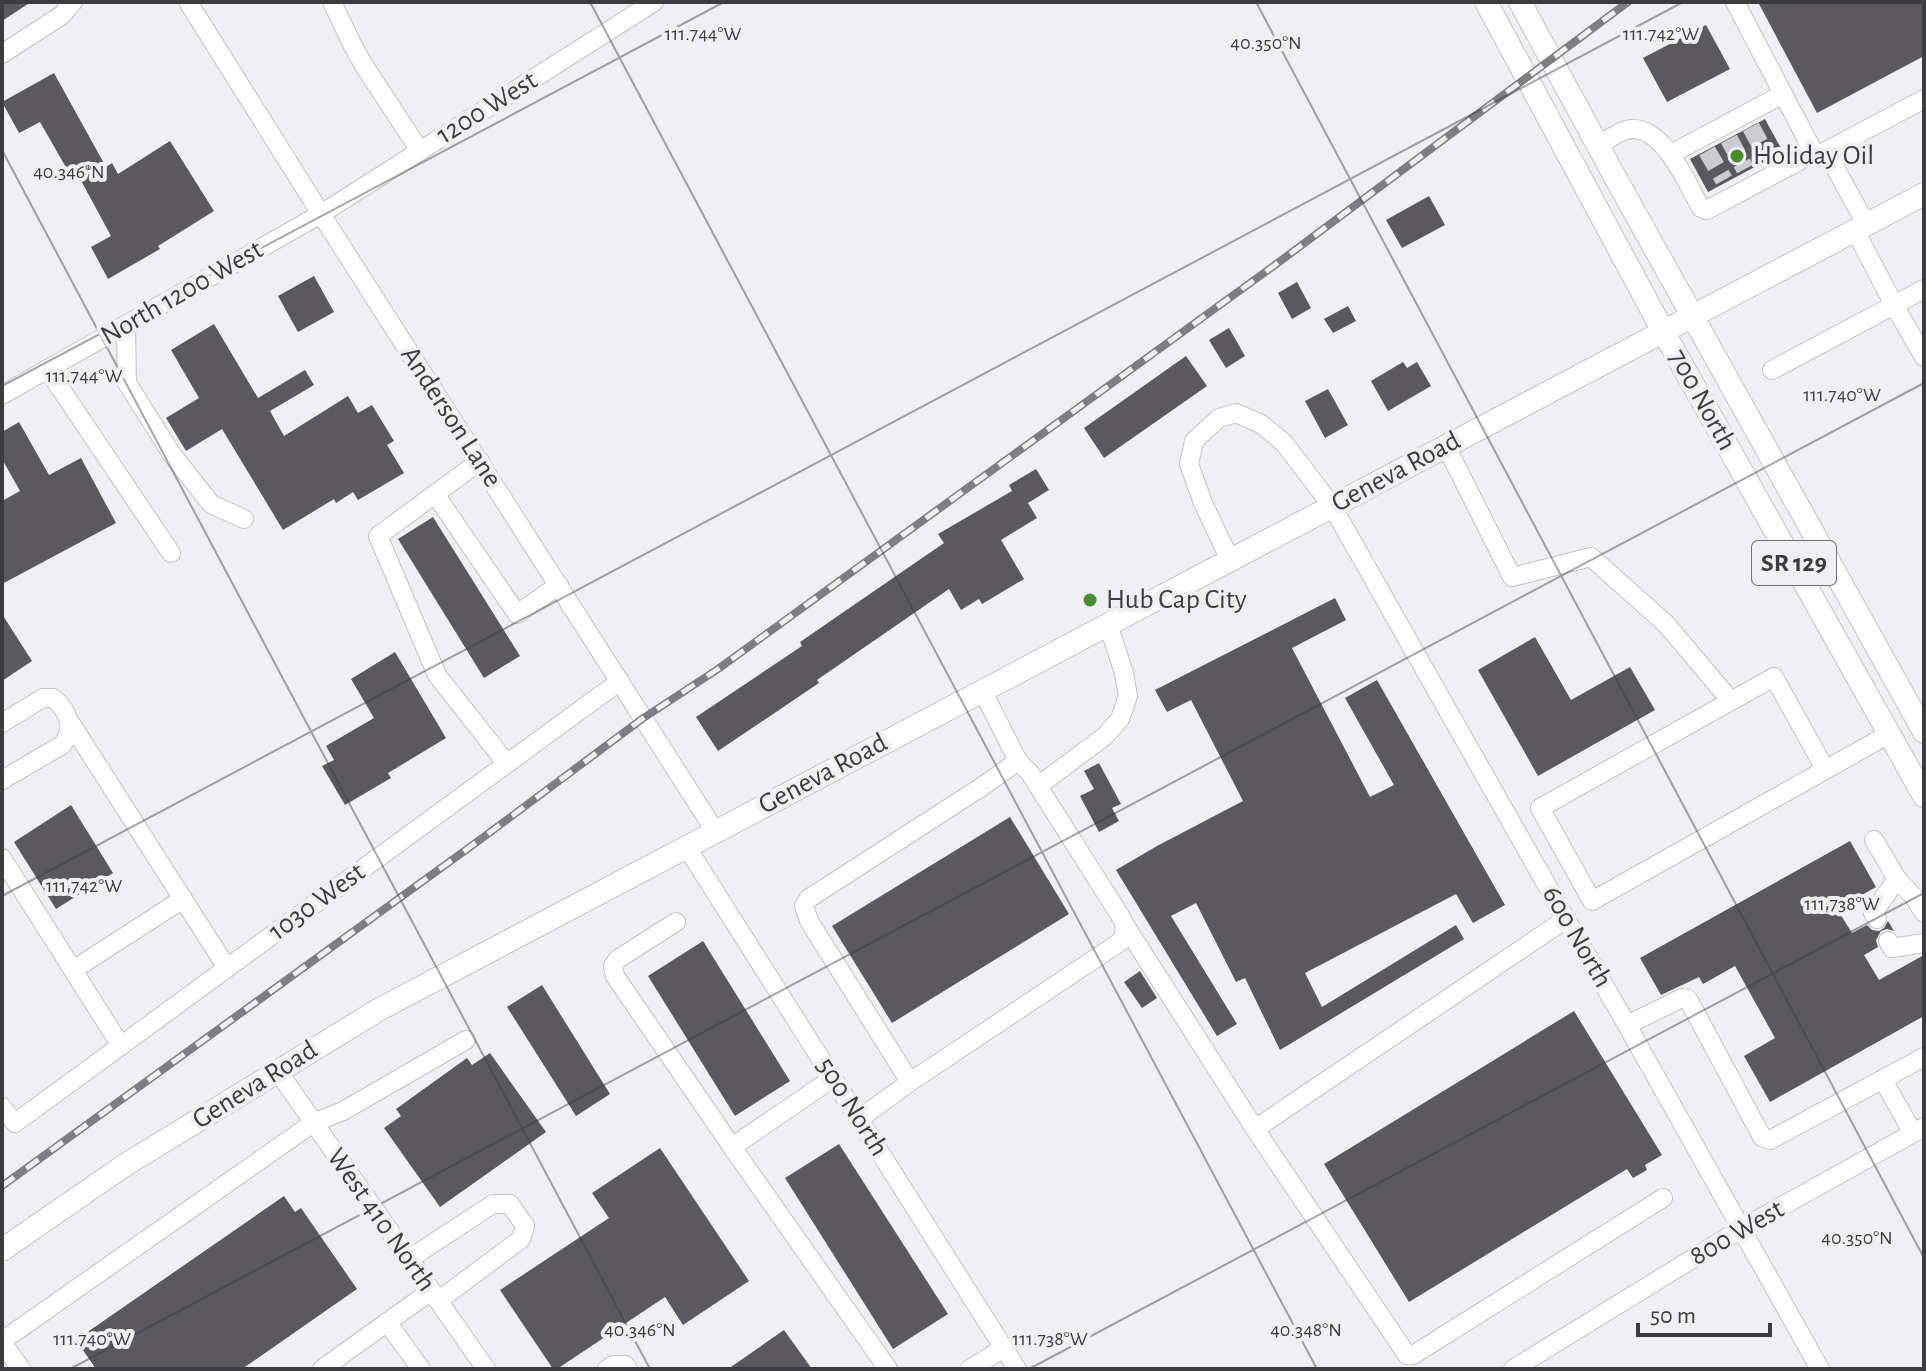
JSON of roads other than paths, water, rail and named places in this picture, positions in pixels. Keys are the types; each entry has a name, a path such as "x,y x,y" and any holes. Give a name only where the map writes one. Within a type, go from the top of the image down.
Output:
{"main road":[{"name":"700 North","path":"1486,2 1663,331 1924,796"},
{"name":"700 North","path":"1520,2 1924,732"},
{"path":"1692,316 1924,194"},
{"name":"Geneva Road","path":"2,1250 125,1165 380,1009 1692,316"}],"street":[{"path":"2,54 62,15 73,2"},
{"name":"Anderson Lane","path":"188,2 715,831"},
{"path":"334,2 352,44 420,151"},
{"name":"1200 West","path":"321,214 654,2"},
{"path":"1735,2 1783,94 1820,152 1860,227 1894,305 1924,357"},
{"path":"1671,154 1704,144 1726,133 1748,121 1783,94"},
{"path":"1598,146 1626,130 1635,129 1650,135 1671,154 1701,208 1707,210 1728,188 1772,165 1820,152 1924,99"},
{"name":"North 1200 West","path":"2,395 321,214"},
{"path":"1772,370 1924,289"},
{"path":"126,326 127,383 171,453 211,504 244,519"},
{"path":"48,370 171,553"},
{"name":"600 North","path":"1230,560 1203,503 1189,464 1194,441 1219,418 1236,413 1261,424 1284,443 1332,506 1820,1369"},
{"path":"1446,446 1512,577 1591,557 1666,624 1731,701"},
{"path":"480,461 378,536 437,675 507,764"},
{"path":"435,494 517,614 559,585"},
{"path":"1038,786 1105,736 1120,719 1128,696 1108,624"},
{"path":"1825,769 1774,677 1540,808 1592,901 1889,734"},
{"name":"1030 West","path":"2,1107 15,1123 620,681"},
{"path":"982,690 1018,761 1030,773 1255,1129 1410,1362"},
{"path":"2,723 43,698 53,698 227,968"},
{"path":"2,780 62,745 70,731 70,722"},
{"path":"910,1082 809,921 804,906 808,899 1018,761"},
{"path":"1874,840 1897,879 1924,913"},
{"name":"500 North","path":"686,846 1017,1369"},
{"path":"2,858 121,1046"},
{"path":"1877,919 1873,913 1897,879"},
{"path":"73,970 183,899"},
{"path":"1255,1129 1566,919"},
{"path":"676,922 618,959 613,966 615,976 888,1369"},
{"path":"859,1119 1123,940 1125,925"},
{"path":"1888,941 1892,948 1924,943"},
{"path":"1627,1025 1682,998 1688,999 1762,1137 1770,1140 1924,1057"},
{"path":"21,1369 2,1342 313,1123 343,1111 466,1040"},
{"name":"West 410 North","path":"277,1070 486,1369"},
{"path":"732,1147 833,1078"},
{"path":"1883,1080 1919,1130"},
{"name":"800 West","path":"1513,1369 1741,1229 1919,1130"},
{"path":"1410,1362 1413,1355 1663,1198"},
{"path":"322,1369 387,1322 434,1296 521,1239 525,1226 510,1204 493,1204 409,1259"},
{"path":"387,1322 421,1369"},
{"path":"970,1369 1004,1348"},
{"path":"607,1369 613,1365 625,1365 628,1369"}],"tunnel":[{"path":"1751,127 1767,157"},
{"path":"1729,139 1745,169"},
{"path":"1707,151 1724,180"}],"railway":[{"path":"2,1186 642,719 718,669 1275,265 1628,2"}],"place":[{"name":"Holiday Oil","path":"1737,156"},
{"name":"Hub Cap City","path":"1090,600"}]}
